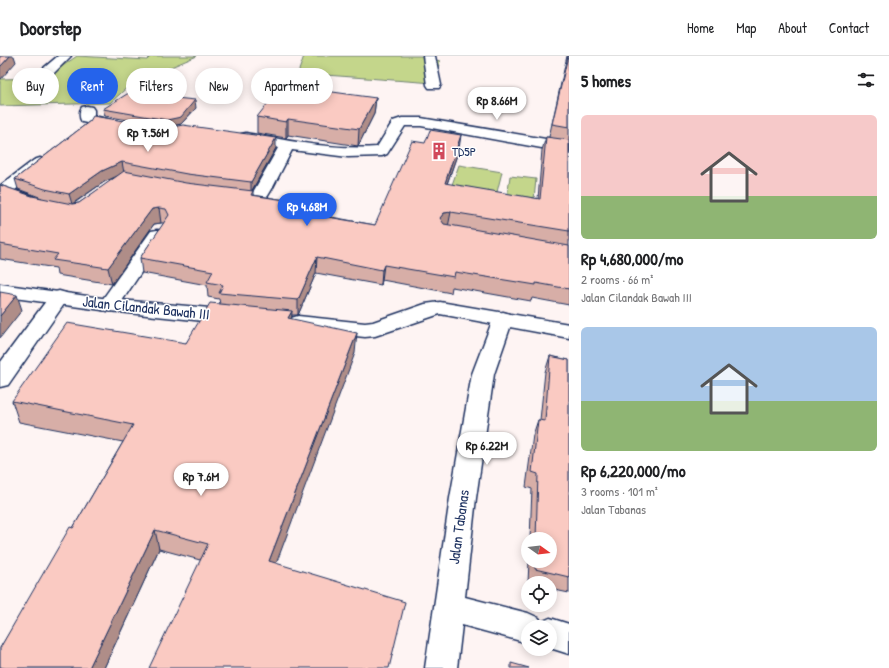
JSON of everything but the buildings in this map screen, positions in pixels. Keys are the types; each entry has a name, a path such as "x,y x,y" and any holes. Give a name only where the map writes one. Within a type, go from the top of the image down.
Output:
{"street":[{"path":"52,68 65,56"},
{"path":"429,56 434,85"},
{"path":"84,120 131,127"},
{"path":"230,134 287,145 358,154 382,151 398,124 402,122 421,122 569,148"},
{"path":"211,195 256,200 287,145"},
{"path":"43,205 5,192 7,188 50,155"},
{"path":"108,304 161,229"},
{"name":"Jalan Cilandak Bawah III","path":"0,290 108,304 248,318"},
{"path":"0,379 59,297"},
{"path":"279,322 365,330 375,329 432,309 440,308 569,331"},
{"name":"Jalan Tabanas","path":"440,668 463,498 483,374 503,319"},
{"path":"448,606 521,626"},
{"path":"557,635 569,638"}],"green space":[{"path":"77,56 147,60 151,56 197,56 169,68 126,68 126,89 118,96 118,68 67,68 67,104 73,104 0,106 0,79 12,79 12,104 59,104 59,68"},
{"path":"304,56 430,56 429,58 440,61 434,83 333,76 333,68 300,68"},
{"path":"459,165 502,172 494,204 448,196"},
{"path":"510,176 536,179 533,210 506,206"}],"place":[{"name":"TD5P","path":"439,151"}]}
